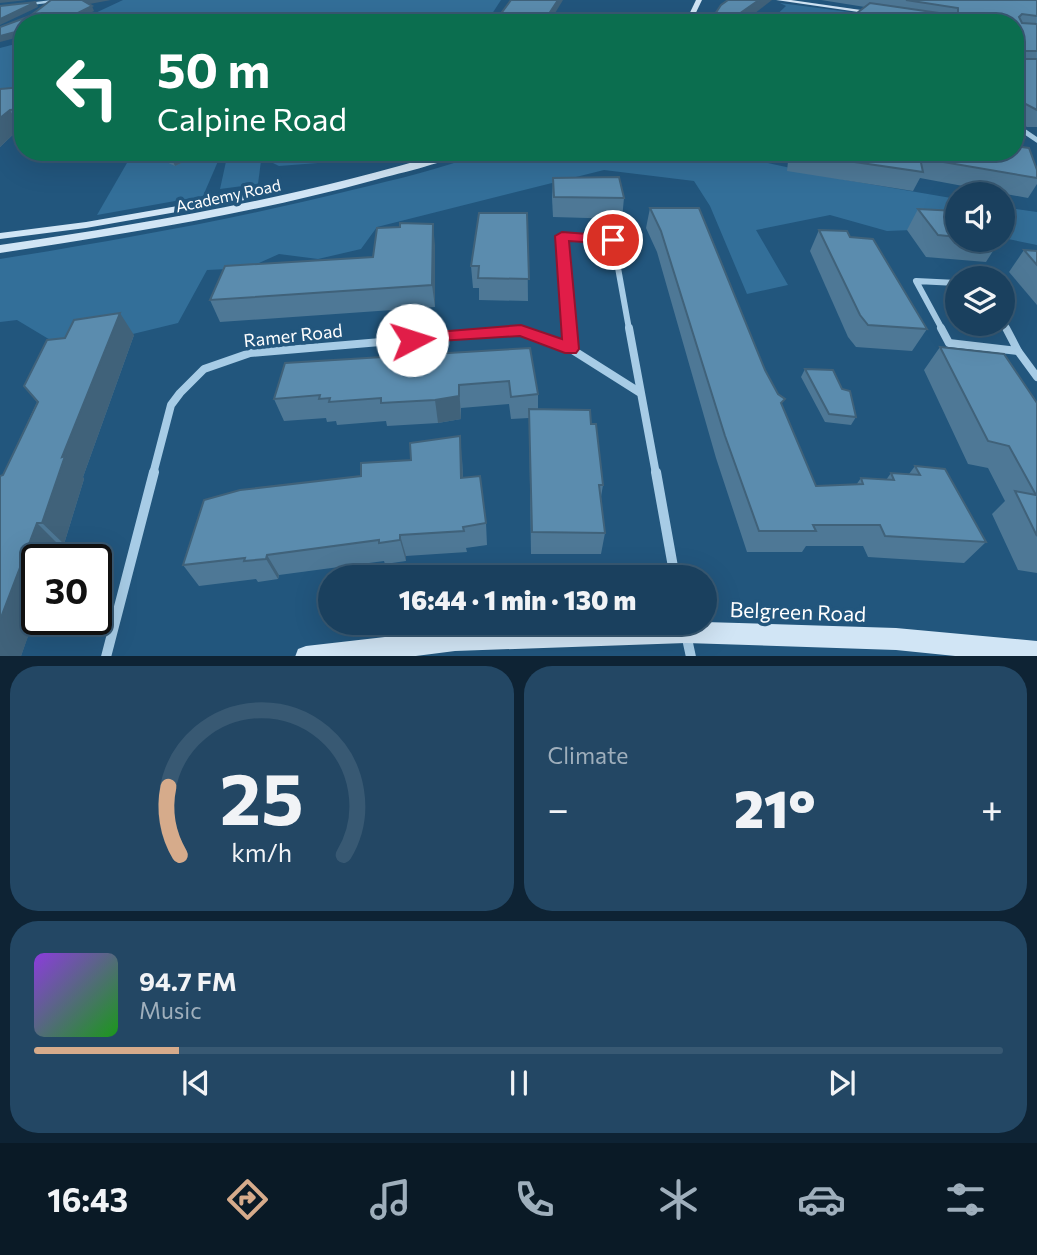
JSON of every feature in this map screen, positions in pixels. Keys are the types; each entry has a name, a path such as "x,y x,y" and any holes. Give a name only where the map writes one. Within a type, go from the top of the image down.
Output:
{"main road":[{"path":"779,0 884,14"},
{"name":"Academy Road","path":"0,236 224,202 348,175 398,161"},
{"name":"Academy Road","path":"0,249 134,230 223,212 355,182 427,161"},
{"name":"Belgreen Road","path":"717,630 895,639 1037,652"},
{"name":"Belgreen Road","path":"306,656 455,640 551,635"}],"street":[{"path":"26,4 63,0"},
{"path":"44,10 52,1"},
{"path":"570,349 562,236 613,240 672,565"},
{"path":"945,282 916,281 948,344 1018,351"},
{"name":"Ramer Road","path":"106,656 171,405 191,376 219,360 250,353 521,330 570,349 639,392"},
{"path":"1010,336 1037,377"},
{"path":"686,635 691,656"}],"shaded area":[{"path":"123,0 501,0 492,14 93,14"},
{"path":"780,3 857,13 778,14 786,6"},
{"path":"14,44 14,106 0,107 0,48"},
{"path":"128,161 218,161 203,196 97,215"},
{"path":"226,161 261,161 258,184 220,189"},
{"path":"271,161 344,161 279,166"},
{"path":"460,161 759,161 846,180 945,197 945,230 887,231 830,215 756,230 788,285 747,294 710,206 694,181 604,170 377,227 361,249 318,259 279,254 248,268 207,270 178,323 67,350 17,320 0,322 0,259 221,220"},
{"path":"1015,209 1037,212 1037,245 1015,240"}],"building":[{"path":"51,0 82,0 92,6 76,14 33,14"},
{"path":"511,0 558,0 549,14 501,14"},
{"path":"728,0 759,0 739,14 715,14"},
{"path":"906,0 1037,0 1037,16 856,14 870,3 939,13 958,13 958,8"},
{"path":"36,2 0,19 0,6"},
{"path":"14,22 14,32 0,36 0,27"},
{"path":"1024,23 1037,24 1037,51 1024,51"},
{"path":"1024,59 1037,59 1037,110 1024,103"},
{"path":"14,88 14,110 0,118 0,89"},
{"path":"1024,147 1029,148 1037,178 938,161 1024,161"},
{"path":"848,161 921,161 923,172"},
{"path":"619,177 624,198 554,197 553,178"},
{"path":"650,208 699,208 765,370 778,394 785,399 781,403 816,486 863,484 861,478 894,480 891,473 920,475 915,466 945,469 986,542 885,536 880,525 813,525 816,531 759,531 725,436 661,231"},
{"path":"918,209 945,210 945,236 938,235"},
{"path":"479,213 527,213 529,279 478,278 479,266 471,266"},
{"path":"400,223 433,224 432,285 210,300 225,266 373,257 377,228 400,227"},
{"path":"819,230 847,231 850,237 873,239 927,329 868,325 860,315"},
{"path":"1024,250 1037,251 1037,265"},
{"path":"120,313 62,457 65,456 42,523 37,523 29,544 21,544 21,565 0,620 0,476 3,475 38,402 24,386 47,340 65,338 74,320"},
{"path":"940,347 1004,354 1037,403 1037,536 1015,491 1036,495 1009,446 988,441"},
{"path":"530,348 538,394 511,397 509,381 459,385 459,396 435,400 381,403 381,398 329,402 330,398 319,399 320,395 274,399 285,363"},
{"path":"805,369 833,370 842,389 850,391 856,417 829,414"},
{"path":"529,409 590,410 591,424 596,424 605,533 532,532"},
{"path":"460,436 461,478 480,476 486,523 463,527 464,531 400,535 400,540 379,543 379,540 267,555 266,559 244,561 245,558 183,565 204,500 240,490 361,476 361,463 411,460 410,443"}],"route":[{"path":"412,340 521,330 570,349 562,236 613,240"}]}
